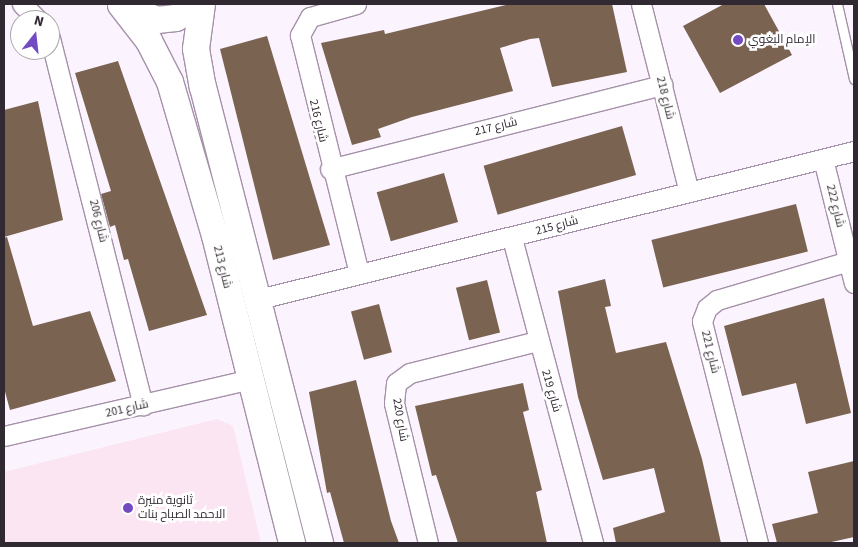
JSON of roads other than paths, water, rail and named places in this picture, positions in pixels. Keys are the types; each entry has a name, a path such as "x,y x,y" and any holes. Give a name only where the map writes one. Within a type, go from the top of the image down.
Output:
{"street":[{"path":"120,4 137,16 157,20 176,18 202,4"},
{"name":"شارع 213","path":"120,4 149,41 170,82 250,378 292,543"},
{"path":"202,4 196,49 203,87 259,299 320,543"},
{"name":"شارع 216","path":"356,4 310,18 300,35 330,169 359,273"},
{"name":"شارع 218","path":"642,4 688,192"},
{"name":"شارع 206","path":"56,60 143,405"},
{"name":"شارع 217","path":"330,169 662,85"},
{"name":"شارع 215","path":"259,299 359,273 512,238 854,151"},
{"name":"شارع 222","path":"823,159 854,283"},
{"name":"شارع 219","path":"512,238 537,341 594,543"},
{"name":"شارع 221","path":"758,543 702,321 707,308 717,300 849,261"},
{"name":"شارع 220","path":"428,543 394,403 396,383 410,373 537,341"},
{"name":"شارع 201","path":"4,436 143,405 250,378"}],"lane":[{"path":"837,4 854,79"}],"place":[{"name":"الإمام البغوي","path":"738,40"},
{"name":"ثانوية منيرة الاحمد الصباح بنات","path":"128,508"}]}
